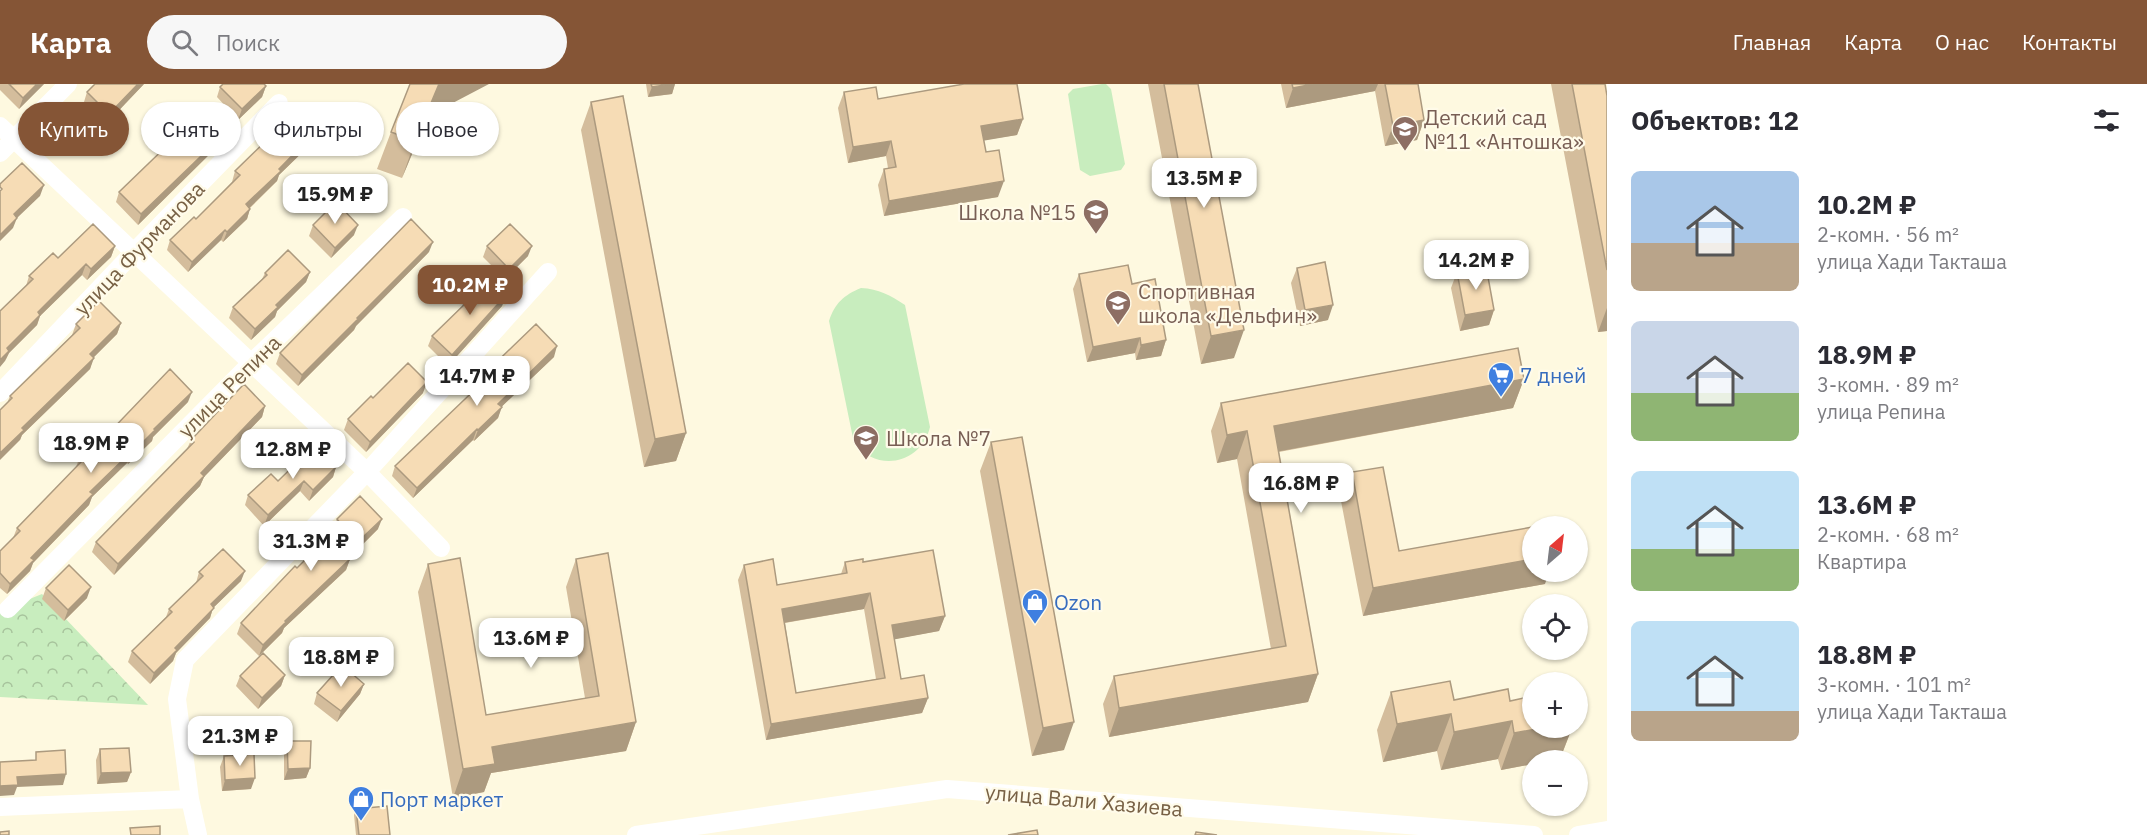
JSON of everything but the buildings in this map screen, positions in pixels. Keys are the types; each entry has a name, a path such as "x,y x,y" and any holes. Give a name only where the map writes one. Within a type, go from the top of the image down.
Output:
{"street":[{"path":"0,153 6,133 68,84"},
{"name":"улица Фурманова","path":"0,393 253,130"},
{"path":"6,133 367,472 441,548"},
{"name":"улица Репина","path":"8,609 250,364 403,218"},
{"path":"198,835 189,799 177,699 185,660 367,472 548,272"},
{"name":"улица Вали Хазиева","path":"636,835 947,789 1534,835"},
{"path":"0,807 189,799"},
{"path":"1578,835 1607,830"}],"green space":[{"path":"1106,84 1111,89 1125,164 1121,170 1090,176 1080,170 1068,94 1073,89"},
{"path":"861,288 884,293 905,305 930,427 925,440 918,449 897,460 886,461 874,458 854,443 829,321 841,300"},
{"path":"42,594 148,705 0,697 0,611"}],"place":[{"name":"Детский сад №11 «Антошка»","path":"1405,152"},
{"name":"Школа №15","path":"1096,235"},
{"name":"Спортивная школа «Дельфин»","path":"1118,326"},
{"name":"7 дней","path":"1501,398"},
{"name":"Школа №7","path":"866,461"},
{"name":"Ozon","path":"1035,625"},
{"name":"Порт маркет","path":"361,822"}]}
